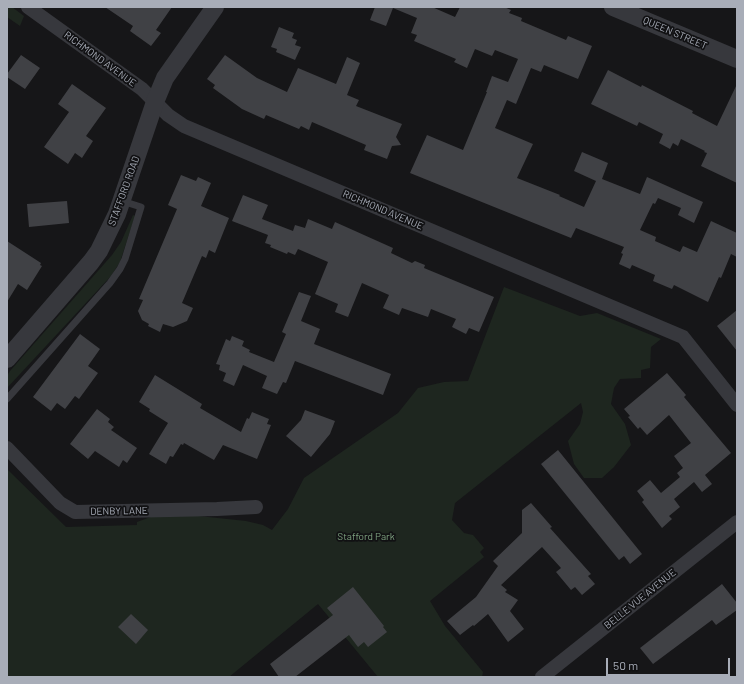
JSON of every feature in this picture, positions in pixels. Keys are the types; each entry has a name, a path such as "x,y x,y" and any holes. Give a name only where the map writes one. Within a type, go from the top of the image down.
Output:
{"street":[{"name":"RICHMOND AVENUE","path":"28,7 142,89 175,121 184,126 683,337 737,405"},
{"name":"STAFFORD ROAD","path":"7,359 92,262 106,238 122,201 155,102 165,78 215,7"},
{"name":"QUEEN STREET","path":"613,7 737,59"},
{"name":"DENBY LANE","path":"7,448 60,503 75,512 256,507"},
{"name":"BELLE VUE AVENUE","path":"542,677 737,522"}],"lane":[{"path":"7,399 110,283 120,269 125,259 141,207 122,201"}],"green space":[{"path":"7,7 12,7 24,16 20,26 7,17"},
{"path":"133,215 135,216 120,262 111,276 7,388 7,376 10,371 112,255 121,242"},
{"name":"Stafford Park","path":"504,287 580,316 597,313 661,339 651,347 650,368 641,370 641,378 620,379 614,388 611,404 625,424 631,445 614,467 602,478 584,478 574,464 568,441 580,424 583,412 581,403 455,503 452,520 464,533 473,535 484,548 480,552 484,557 430,601 445,626 483,672 482,677 378,677 318,604 229,677 7,677 7,469 66,527 137,525 137,522 159,514 189,515 246,521 263,525 272,530 288,509 304,478 398,413 418,388 444,382 468,381"}],"building":[{"path":"105,7 172,7 156,30 161,33 151,46 130,31 133,26"},
{"path":"375,7 432,7 455,17 460,7 504,7 511,10 509,13 522,18 521,21 566,40 568,36 592,46 578,79 544,65 541,72 531,68 516,104 507,100 495,128 533,144 517,178 560,195 559,196 584,207 596,181 574,171 582,152 608,163 602,179 640,194 647,177 703,202 694,223 678,215 681,208 658,198 655,204 653,203 640,230 656,237 655,241 680,252 683,246 697,252 711,221 737,233 737,257 731,254 721,278 719,277 708,302 674,285 672,289 653,281 655,275 632,265 630,269 619,264 624,247 576,228 571,238 410,173 427,135 463,150 492,76 508,82 518,59 495,50 492,56 475,49 467,68 454,62 456,59 414,41 417,35 411,33 417,18 393,8 386,26 370,20"},
{"path":"279,27 294,33 292,38 297,40 295,45 301,47 295,60 276,52 277,49 271,47"},
{"path":"21,55 40,68 25,89 7,77 7,74"},
{"path":"225,55 257,78 287,92 298,68 336,84 347,57 360,63 347,95 359,100 356,106 402,124 396,137 401,145 392,146 387,159 364,150 366,145 312,122 309,130 301,126 299,129 266,115 264,119 242,109 213,88 215,85 207,79"},
{"path":"608,70 641,87 642,85 693,111 692,113 717,126 737,84 737,183 701,166 707,153 704,152 705,151 681,139 678,146 673,143 670,149 659,143 663,134 639,122 637,126 591,104"},
{"path":"72,84 106,108 86,136 93,141 82,158 75,153 68,164 44,147 69,112 58,104"},
{"path":"181,175 196,181 198,177 211,183 201,206 229,218 215,253 209,250 206,258 202,256 182,303 193,308 187,321 173,327 163,324 160,332 148,326 149,324 142,320 138,311 143,300 139,299 177,209 168,205"},
{"path":"243,195 268,205 262,219 293,231 295,225 305,228 308,219 332,229 335,222 393,248 391,253 412,263 415,261 425,265 424,268 494,297 479,332 469,328 466,334 452,327 456,319 431,309 428,317 402,308 399,315 383,308 389,295 362,283 348,317 335,312 338,304 315,294 328,262 298,249 295,255 288,252 287,254 270,247 271,245 265,243 268,235 232,221"},
{"path":"67,201 69,223 29,227 27,204"},
{"path":"7,241 41,263 40,265 42,266 27,290 18,284 7,302"},
{"path":"299,292 311,296 301,321 320,329 314,344 391,374 383,395 295,361 286,383 283,382 277,394 262,388 267,376 243,365 234,386 223,381 226,373 219,370 220,365 216,364 226,339 230,341 232,336 244,341 242,346 250,350 249,352 274,362 286,334 282,332"},
{"path":"737,310 737,351 717,326"},
{"path":"80,334 100,349 88,366 98,373 79,399 75,396 65,409 57,403 51,411 33,397"},
{"path":"667,373 686,395 684,397 731,453 705,475 712,484 702,492 694,482 674,499 680,507 669,516 672,519 662,528 642,502 644,500 637,491 650,480 661,493 680,477 677,473 683,468 674,456 691,443 669,415 647,435 640,427 638,429 628,417 630,416 624,409"},
{"path":"155,375 202,404 200,408 241,432 247,418 249,419 252,412 269,419 267,424 271,425 257,459 223,445 214,460 184,443 183,445 181,444 173,457 170,456 166,464 149,454 168,423 149,411 150,409 139,402"},
{"path":"97,409 110,419 108,422 114,427 111,430 137,448 127,463 123,460 119,467 95,451 88,459 70,444"},
{"path":"305,410 335,421 330,434 311,457 286,436 301,420"},
{"path":"558,450 642,554 630,564 624,556 619,560 541,464"},
{"path":"531,503 552,527 550,528 591,574 588,576 595,584 582,595 575,587 571,590 556,572 561,568 542,547 501,585 507,590 505,592 518,600 510,611 524,629 508,642 488,614 460,635 447,621 476,597 498,566 493,561 522,533 522,510"},
{"path":"722,584 737,603 737,610 716,625 712,620 653,664 640,648"},
{"path":"353,587 384,626 383,627 387,632 368,647 364,642 358,647 349,635 295,677 279,677 270,664 333,615 327,608"},
{"path":"131,614 148,630 136,644 118,627"}]}
